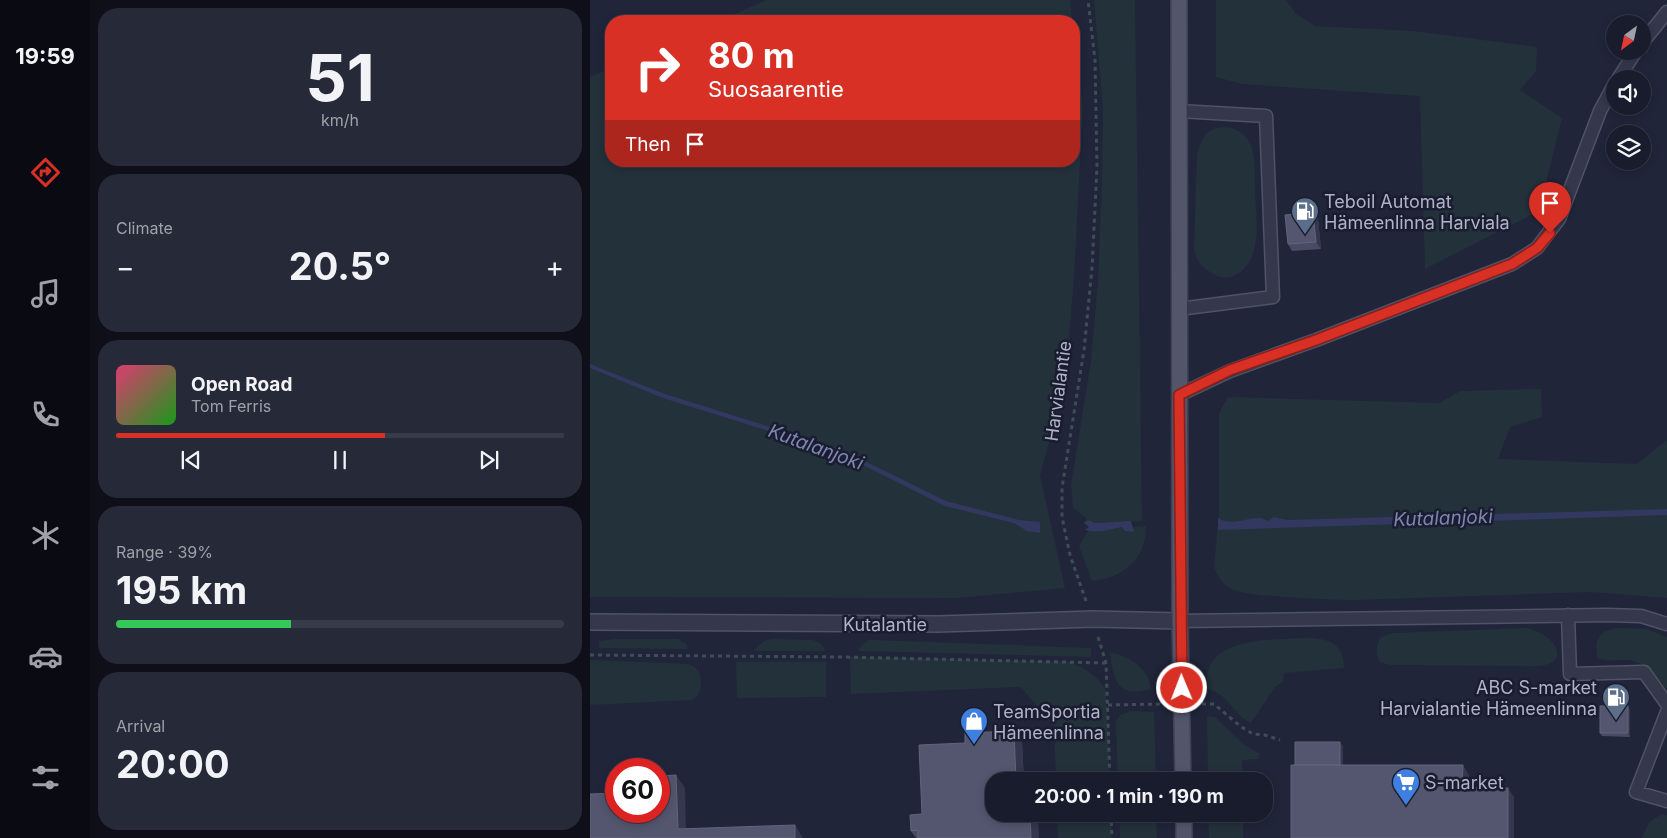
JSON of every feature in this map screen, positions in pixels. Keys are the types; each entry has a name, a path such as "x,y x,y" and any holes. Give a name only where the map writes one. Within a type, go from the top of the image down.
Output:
{"main road":[{"path":"1179,0 1180,621 1183,772"},
{"path":"1184,822 1184,838"}],"street":[{"name":"Kutalantie","path":"590,622 938,624 1092,619 1180,621"}],"lane":[{"path":"1651,32 1667,12"},
{"path":"1179,395 1230,370 1316,340 1512,264 1537,248 1559,219 1600,110 1606,99"},
{"path":"1178,110 1266,116 1273,296 1179,309"},
{"path":"1180,621 1568,615 1641,616 1667,624"},
{"path":"1568,615 1570,674 1644,672 1667,704"},
{"path":"1667,712 1636,792 1667,801"}],"path":[{"name":"Harvialantie","path":"1088,0 1095,60 1096,147 1092,268 1084,350 1062,488 1062,516 1070,555 1106,663 1110,772"},
{"name":"Kutalantie","path":"590,655 842,657 1106,663"},
{"path":"1108,705 1214,704 1240,726 1253,734 1265,735 1280,740"},
{"path":"1111,822 1112,838"}],"shaded area":[{"path":"767,0 1070,0 1071,15 732,15"},
{"path":"1094,0 1135,0 1142,521 1095,523 1086,521 1086,518 1073,508 1071,485 1091,361 1098,282 1103,109"},
{"path":"1216,0 1286,0 1296,14 1315,26 1414,31 1537,47 1536,71 1520,90 1562,118 1539,211 1425,269 1420,96 1242,84 1216,77"},
{"path":"605,71 605,167 1080,167 1066,381 1040,475 1065,588 957,598 590,597 590,77"},
{"path":"1080,81 1083,105 1080,161"},
{"path":"1221,127 1241,132 1247,138 1252,148 1255,166 1257,226 1251,260 1244,269 1232,277 1225,278 1203,267 1197,258 1194,247 1197,156 1207,133"},
{"path":"1541,389 1542,417 1510,427 1498,459 1637,464 1667,440 1667,598 1590,592 1355,600 1324,599 1243,592 1230,588 1219,578 1214,567 1219,512 1219,413 1228,397 1439,403 1460,391"},
{"path":"1146,526 1145,537 1138,557 1123,571 1114,576 1092,581 1079,546 1088,531 1103,531 1122,527 1134,532 1132,527"},
{"path":"1526,628 1544,635 1556,647 1558,654 1549,664 1537,666 1390,665 1380,662 1377,656 1377,646 1381,637 1394,633"},
{"path":"1619,628 1646,629 1667,637 1667,690 1650,670 1639,663 1598,658 1597,645 1600,636 1607,631"},
{"path":"615,639 678,639 686,644 688,649 599,648 599,641"},
{"path":"772,639 813,640 820,644 825,651 753,651 764,641"},
{"path":"1322,639 1338,648 1344,668 1284,673 1283,682 1275,687 1251,723 1245,720 1220,695 1207,689 1208,671 1215,659 1226,650 1241,644 1258,641"},
{"path":"869,640 1091,648 1091,657 858,651"},
{"path":"1110,653 1124,656 1137,664 1147,676 1151,689 1130,691 1124,689 1116,679"},
{"path":"850,657 1070,662 1096,677 1106,692 1110,772 1056,772 1054,726 1021,687 851,694"},
{"path":"590,660 688,664 694,666 700,674 701,687 698,695 692,700 590,705"},
{"path":"736,662 826,662 826,697 737,698"},
{"path":"1131,711 1154,712 1156,772 1118,772 1116,722 1120,715"},
{"path":"1207,716 1215,717 1243,744 1260,754 1258,759 1242,760 1242,772 1208,772"},
{"path":"1663,814 1667,815 1667,838 1642,838 1650,823"},
{"path":"1057,822 1111,822 1112,838 1058,838"},
{"path":"1119,822 1156,822 1157,838 1120,838"},
{"path":"1208,822 1243,822 1243,838 1209,838"}],"water":[{"path":"590,364 665,394 840,449 946,501 1019,520 1040,522 1040,533 1027,531 1014,523 945,506 839,453 663,398 590,368"},
{"name":"Kutalanjoki","path":"1667,509 1667,515 1218,530 1218,518 1228,522 1255,518 1268,521 1274,517 1287,520"},
{"path":"1086,521 1095,523 1131,521 1134,532 1125,531 1122,527 1099,531 1085,530 1089,527 1084,523"}],"building":[{"path":"1313,212 1316,242 1288,244 1285,215"},
{"path":"1600,706 1628,706 1628,733 1600,733"},
{"path":"1014,731 1016,772 985,772 985,822 1030,822 1031,838 918,838 918,830 911,831 910,815 922,814 919,745 965,743 965,733"},
{"path":"1295,742 1340,742 1340,765 1295,765"},
{"name":"S-market","path":"1291,765 1463,765 1462,788 1508,788 1508,838 1291,838"},
{"path":"670,775 676,775 678,829 795,825 795,838 590,838 590,794 605,793 605,823 670,823"}],"place":[{"name":"Teboil Automat Hämeenlinna Harviala","path":"1305,235"},
{"name":"ABC S-market Harvialantie Hämeenlinna","path":"1616,721"},
{"name":"TeamSportia Hämeenlinna","path":"974,745"},
{"name":"S-market","path":"1406,806"}],"route":[{"path":"1182,688 1179,395 1230,370 1316,340 1512,264 1537,248 1550,233"}]}
